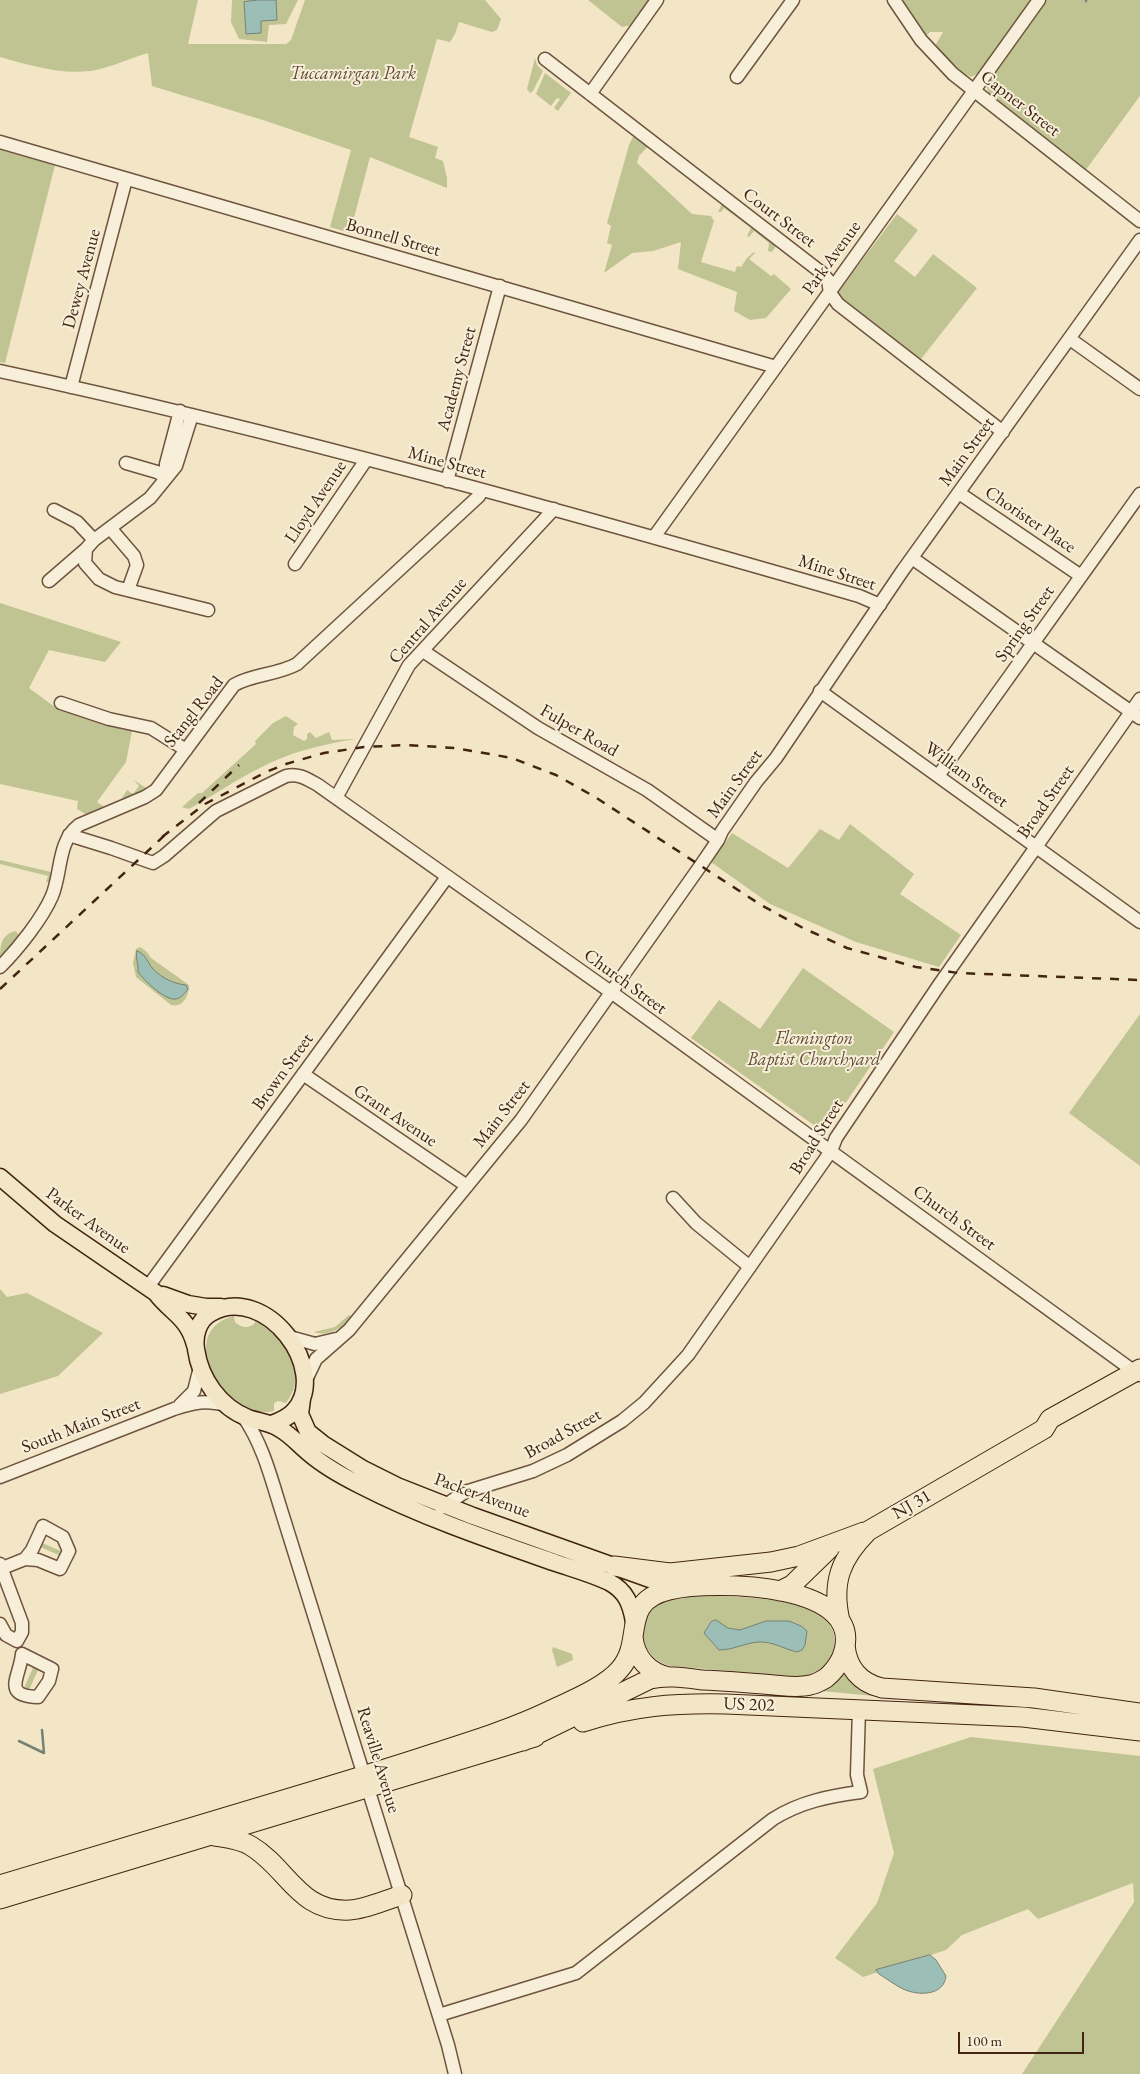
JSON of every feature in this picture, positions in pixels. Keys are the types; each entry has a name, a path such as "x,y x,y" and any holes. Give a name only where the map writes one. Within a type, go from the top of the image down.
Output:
{"highway":[{"name":"NJ 31","path":"780,1591 792,1585 838,1542 868,1531 1044,1429 1055,1430 1139,1375"},
{"name":"NJ 31","path":"522,1741 640,1682 660,1677 795,1686 818,1683 836,1668 844,1650 836,1601 838,1578 846,1556 868,1531"},
{"path":"614,1566 658,1573 694,1572 791,1559 838,1542"},
{"name":"US 202","path":"0,1899 210,1836 366,1782 503,1731 553,1709 612,1677 628,1658 640,1608 651,1598 665,1591 685,1587 747,1586 780,1591 821,1603 833,1612 842,1631 849,1662 855,1672 869,1684 882,1688 1034,1698 1140,1713"},
{"path":"634,1629 636,1650 647,1666 661,1675 672,1677"},
{"path":"744,1683 773,1693 983,1708 1068,1721"},
{"name":"US 202","path":"0,1885 366,1782 522,1741 620,1711 652,1706 726,1704 1023,1717 1140,1731"},
{"path":"210,1836 249,1844 272,1862 302,1895 313,1903 326,1908 352,1910 402,1896"}],"main road":[{"name":"Parker Avenue","path":"0,1176 55,1224 151,1290 163,1303 183,1319 191,1331 195,1347"},
{"name":"Parker Avenue","path":"151,1290 198,1306 226,1307"},
{"path":"244,1306 260,1312 276,1324 286,1336 302,1362 305,1382 302,1399 290,1416 271,1424 243,1416 227,1405 211,1388 200,1367 195,1347 196,1333 201,1323 210,1313 226,1307 244,1306"},
{"name":"Packer Avenue","path":"302,1399 300,1414 304,1427 322,1444 383,1479 446,1505 661,1583 685,1587"},
{"name":"Packer Avenue","path":"271,1424 281,1429 320,1461 360,1485 418,1512 610,1582 622,1590 630,1604 634,1629"}],"street":[{"path":"590,94 657,0"},
{"path":"737,77 793,0"},
{"name":"Capner Street","path":"894,0 910,27 930,52 953,74 1140,221"},
{"name":"Park Avenue","path":"654,537 1040,0"},
{"name":"Court Street","path":"545,59 822,273 828,280 830,290 838,304 1003,432"},
{"name":"Bonnell Street","path":"0,142 776,367"},
{"name":"Dewey Avenue","path":"71,387 126,179"},
{"name":"Main Street","path":"305,1382 316,1359 343,1336 521,1120 612,993 756,782 776,758 912,558 1140,240"},
{"name":"Academy Street","path":"447,480 500,286"},
{"path":"1070,339 1140,389"},
{"name":"Mine Street","path":"0,371 186,413 447,480 654,537 858,596 880,605"},
{"path":"49,581 110,528 150,498 176,466 186,413"},
{"name":"Lloyd Avenue","path":"296,564 366,460"},
{"path":"126,463 157,472 166,477"},
{"name":"Stangl Road","path":"69,835 79,825 145,797 156,790 234,685 245,680 282,672 297,664 480,496 481,490"},
{"name":"Chorister Place","path":"959,493 1081,576"},
{"name":"Spring Street","path":"938,776 1140,494"},
{"name":"Central Avenue","path":"336,798 405,670 554,509"},
{"path":"54,510 77,522 90,545 86,563 94,574 106,583 208,610"},
{"path":"110,528 134,556 137,565 128,590"},
{"path":"912,558 1136,714"},
{"name":"Fulper Road","path":"423,651 538,728 647,790 718,840"},
{"name":"William Street","path":"820,691 1140,922"},
{"name":"Broad Street","path":"446,1505 464,1492 528,1473 560,1459 598,1437 634,1412 678,1368 831,1151 836,1138 919,1012 1035,848 1136,714 1140,699"},
{"path":"61,703 109,719 151,728 186,750"},
{"name":"Church Street","path":"69,835 153,863 157,862 216,811 286,776 303,777 336,798 612,993 1139,1375"},
{"path":"0,967 16,950 50,900 60,860 69,835"},
{"name":"Brown Street","path":"151,1290 303,1074 447,877"},
{"name":"Grant Avenue","path":"303,1074 467,1186"},
{"path":"673,1198 703,1229 750,1267"},
{"path":"286,1336 314,1344 325,1343 343,1336"},
{"name":"South Main Street","path":"174,1409 194,1391 200,1367"},
{"name":"South Main Street","path":"0,1477 174,1409 202,1402 227,1405"},
{"name":"Reaville Avenue","path":"243,1416 253,1432 264,1457 456,2074"},
{"name":"Reaville Avenue","path":"264,1457 263,1443 271,1424"},
{"path":"360,1485 388,1490 430,1508 441,1508 446,1505"},
{"path":"576,1569 580,1553"},
{"path":"17,1641 22,1632 22,1623 0,1567 25,1559"},
{"path":"0,1624 6,1636 17,1641 22,1654"},
{"path":"439,2015 576,1973 773,1819 788,1810 815,1800 861,1792 857,1775 859,1709"}],"green space":[{"name":"Tuccamirgan Park","path":"0,0 198,0 188,44 286,44 291,40 305,0 485,0 501,19 497,30 492,32 459,22 450,42 437,39 409,137 438,147 435,158 443,161 447,188 370,157 350,233 330,227 351,150 266,121 152,86 148,53 104,68 78,72 51,70 0,57"},
{"path":"232,0 298,0 286,24 269,25 267,42 239,39 231,22"},
{"path":"588,0 649,0 632,25 622,27"},
{"path":"901,0 1031,0 979,73 971,77 962,72 935,46 943,32 930,32 926,36"},
{"path":"1047,0 1140,0 1140,96 1085,171 1056,150 1055,145 989,93 986,85"},
{"path":"535,58 537,65 543,71 533,91 530,93 527,89"},
{"path":"545,73 571,93 558,111 554,108 560,99 557,98 551,106 536,94"},
{"path":"636,131 652,142 639,156 637,163 692,214 711,216 714,221 701,262 735,272 737,266 741,267 754,252 749,259 771,276 774,274 791,289 766,318 750,320 734,311 737,292 678,269 681,242 653,251 632,253 604,273 612,245 607,243 611,226 607,223 629,145"},
{"path":"0,149 55,165 5,363 0,362"},
{"path":"722,204 776,246 772,252 768,251 769,243 754,231 749,237 747,236 751,228 724,208 721,212 718,212"},
{"path":"897,214 918,230 894,261 915,277 933,254 977,288 921,359 840,296 838,292"},
{"path":"0,603 121,642 105,662 49,650 29,688 59,710 132,731 126,762 97,802 104,809 87,815 77,809 78,801 0,784"},
{"path":"286,716 298,724 294,727 293,735 304,741 310,732 316,738 329,732 332,740 356,739 331,743 283,757 189,809 182,807 198,793 202,793 256,744 255,741 273,723"},
{"path":"134,780 147,790 123,800 122,798 127,790 133,794 139,786"},
{"path":"850,824 914,874 900,894 961,935 939,967 856,942 770,904 711,862 732,833 788,868 820,829 839,840"},
{"path":"0,860 51,872 54,866 51,882 46,882 48,876 0,864"},
{"path":"16,931 19,936 0,961 4,938"},
{"path":"140,947 151,958 189,985 188,993 182,1003 171,1005 136,977 133,963 136,949"},
{"name":"Flemington Baptist Churchyard","path":"803,968 894,1032 825,1133 691,1038 719,1000 760,1029"},
{"path":"1140,1014 1140,1166 1069,1113"},
{"path":"0,1289 7,1297 27,1293 103,1333 58,1376 0,1394"},
{"path":"349,1315 351,1316 340,1328 324,1333 314,1332 335,1327"},
{"path":"234,1316 235,1322 242,1327 250,1326 255,1323 255,1320 265,1327 275,1336 290,1356 296,1379 293,1391 286,1403 278,1401 274,1403 274,1411 256,1411 239,1403 225,1390 213,1374 207,1356 207,1339 216,1325"},
{"path":"40,1542 63,1552 61,1556 38,1546"},
{"path":"713,1596 770,1600 792,1604 812,1611 827,1621 834,1635 830,1659 819,1670 800,1677 671,1666 653,1656 647,1648 643,1630 645,1620 650,1611 659,1604 671,1599"},
{"path":"553,1647 572,1654 573,1660 557,1667 552,1650"},
{"path":"33,1668 38,1670 29,1690 24,1688"},
{"path":"843,1670 875,1694 874,1696 821,1691"},
{"path":"971,1737 1140,1756 1140,2074 1022,2074 1134,1902 1133,1883 1038,1919 1028,1909 962,1935 946,1950 863,1977 835,1958 877,1903 894,1853 873,1769"}],"water":[{"path":"276,0 277,20 261,21 261,33 246,34 244,2"},
{"path":"137,951 146,958 153,969 160,975 173,982 186,985 188,989 186,992 176,999 171,999 155,989 138,972"},
{"path":"716,1620 728,1628 740,1630 766,1621 789,1621 807,1631 805,1645 802,1650 797,1652 763,1642 719,1650 704,1633 711,1622"},
{"path":"930,1955 936,1960 946,1976 941,1987 929,1993 916,1993 903,1989 879,1974 876,1970"}],"waterway":[{"path":"42,1730 44,1753"},
{"path":"19,1741 44,1753"}],"railway":[{"path":"162,837 205,804 266,772 286,764 324,753 364,747 406,745 455,748 512,758 556,775 595,797 761,905 803,928 847,948 916,967 958,973 1140,980"},
{"path":"199,803 239,765"},
{"path":"0,989 166,834"}]}
